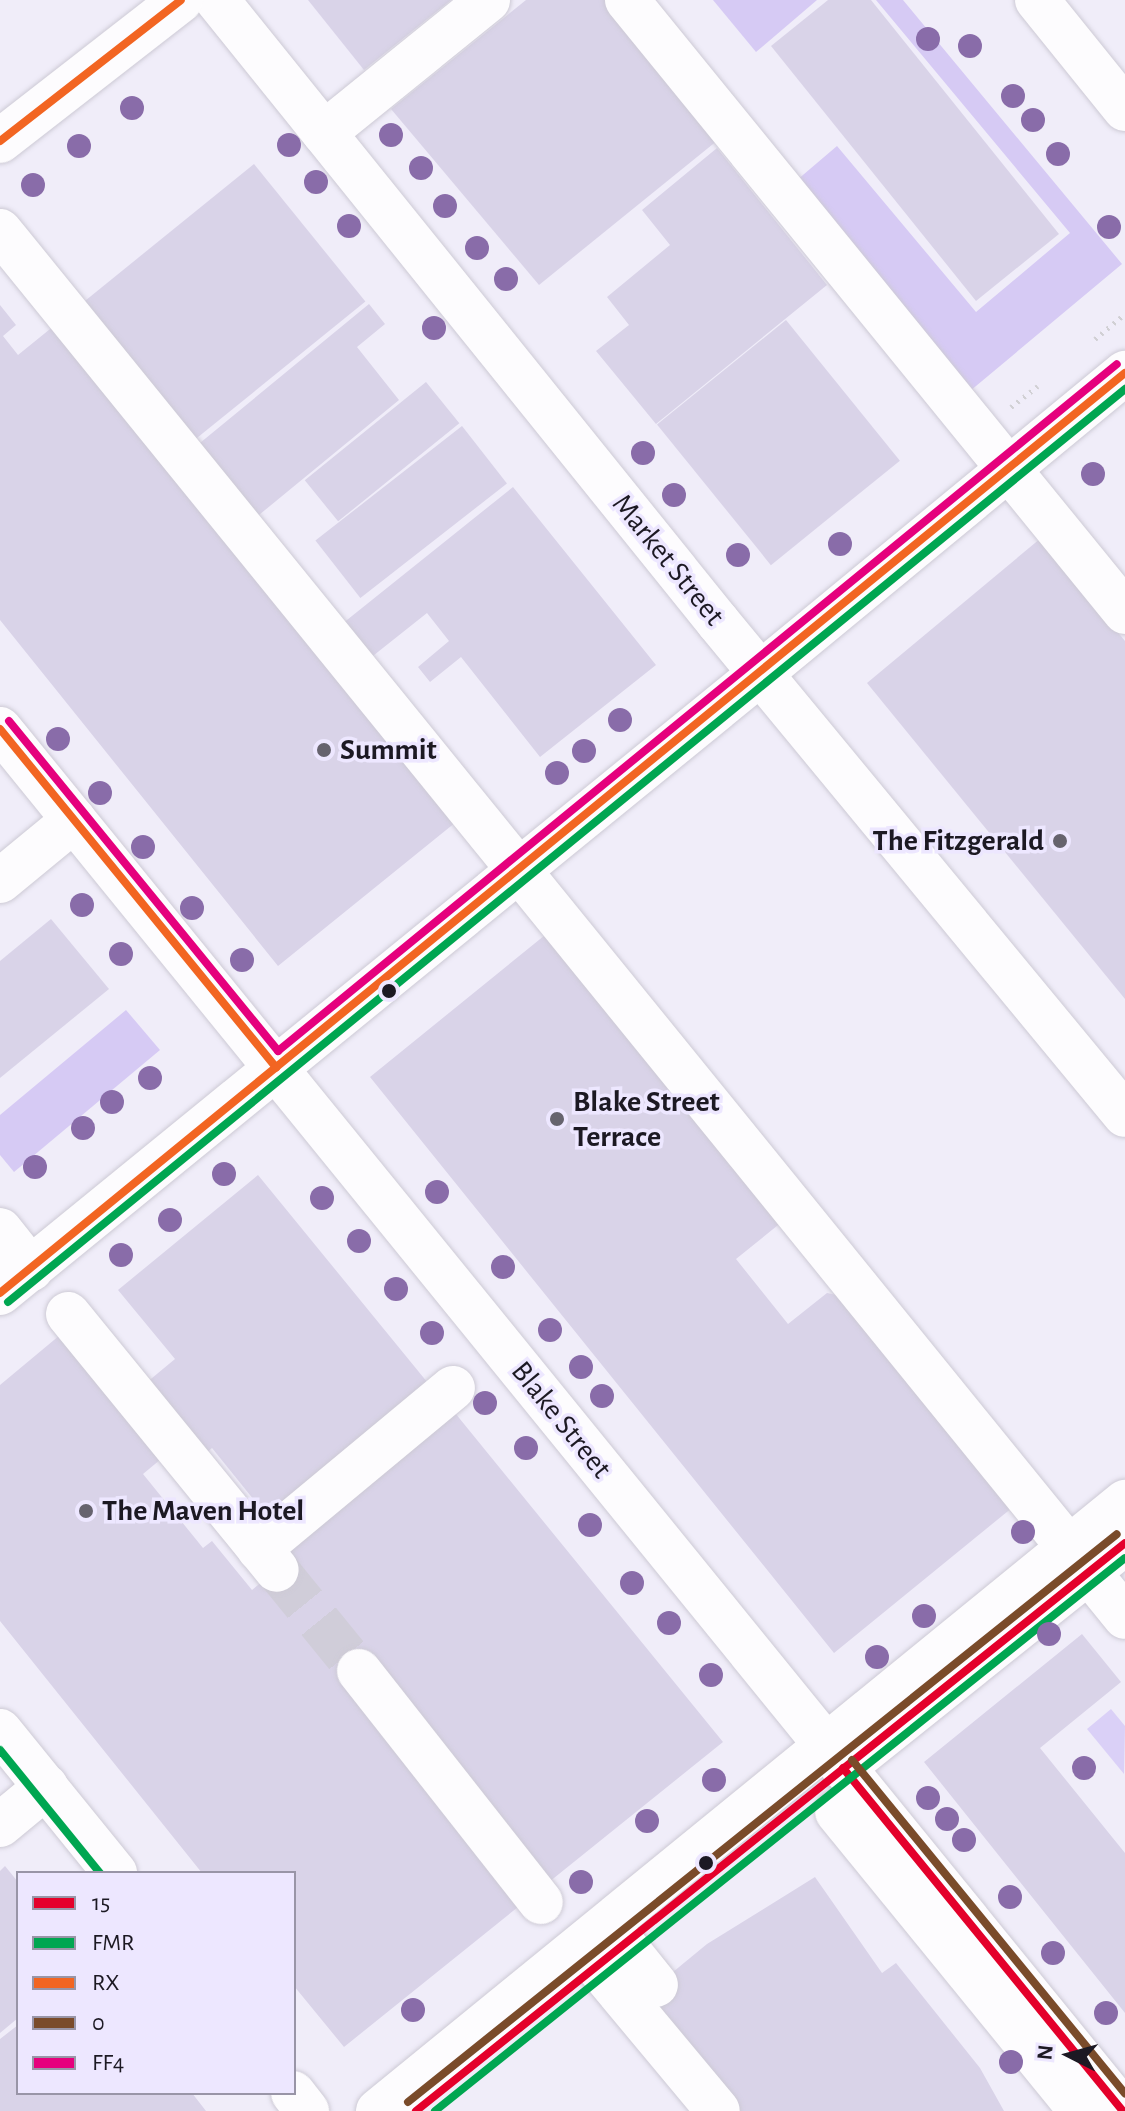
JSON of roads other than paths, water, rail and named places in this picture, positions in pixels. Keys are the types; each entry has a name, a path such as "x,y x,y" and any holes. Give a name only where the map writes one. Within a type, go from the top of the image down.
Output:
{"main road":[{"path":"0,141 181,0"},
{"name":"Market Street","path":"217,0 761,673 1125,1115"},
{"path":"324,133 488,0"},
{"path":"627,0 1125,612"},
{"path":"1037,0 1125,109"},
{"path":"0,231 1125,1617"},
{"path":"0,1230 15,1281 1125,373"},
{"name":"Blake Street","path":"0,729 1123,2111"},
{"path":"0,881 74,820"},
{"path":"68,1314 268,1559 453,1388"},
{"path":"378,2111 834,1756 1078,1559 1125,1502"},
{"path":"1078,1559 1125,1543"},
{"path":"359,1671 541,1902"},
{"path":"1,1735 113,1871"},
{"path":"416,2111 611,1956 834,1756"},
{"path":"0,1825 46,1787"},
{"path":"837,1812 1081,2111"},
{"path":"611,1956 656,1985"},
{"path":"611,1956 718,2111"},
{"path":"295,2095 307,2111"}],"tunnel":[{"path":"277,1570 359,1671"}],"place":[{"name":"Summit","path":"324,750"},
{"name":"The Fitzgerald","path":"1060,841"},
{"name":"Blake Street Terrace","path":"557,1119"},
{"name":"The Maven Hotel","path":"86,1511"}]}
